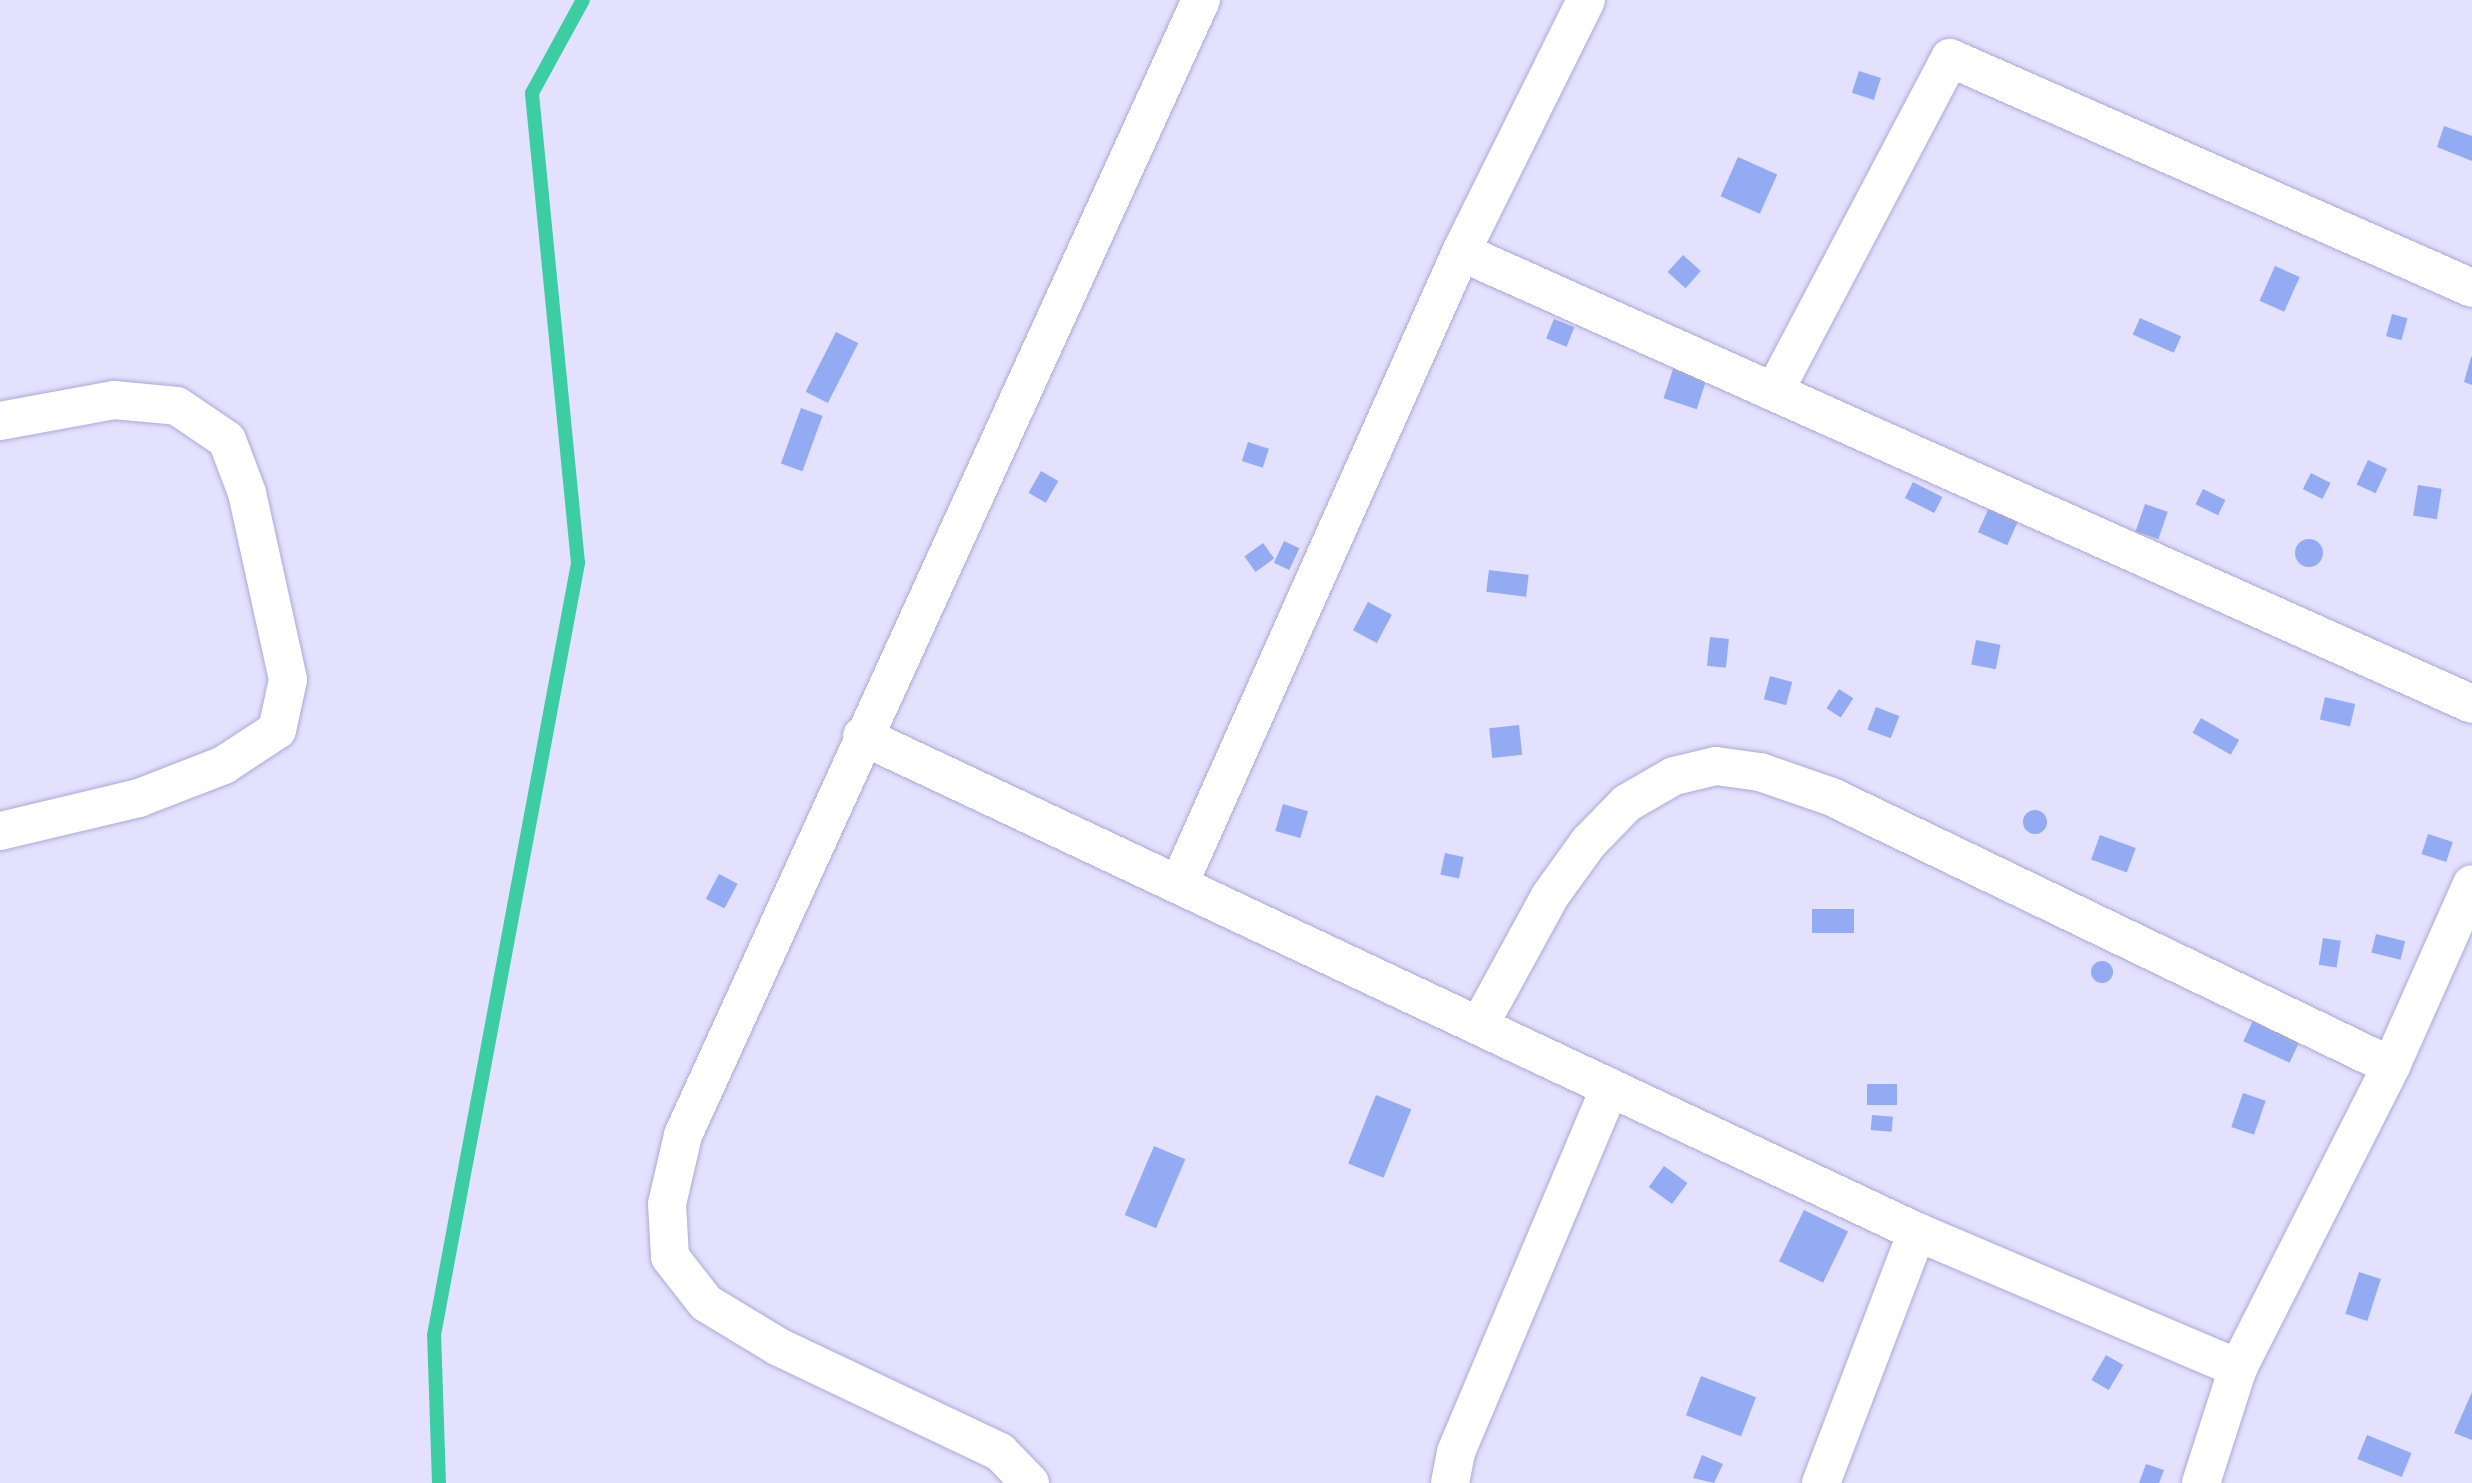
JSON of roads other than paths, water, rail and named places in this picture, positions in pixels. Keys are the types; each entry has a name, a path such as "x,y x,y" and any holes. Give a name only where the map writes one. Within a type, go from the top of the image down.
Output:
{"street":[{"path":"1030,1483 1000,1452 777,1346 706,1303 670,1257 667,1204 682,1135 862,736 1201,0"},
{"path":"1180,884 1461,252 1586,0"},
{"path":"1775,390 1950,58 2472,288"},
{"path":"1461,252 1775,390 2472,704"},
{"path":"0,421 114,400 177,406 227,440 247,493 288,680 277,730 223,765 139,798 0,831"},
{"path":"862,736 1480,1024 1917,1232 2238,1367"},
{"path":"1480,1024 1550,896 1589,842 1627,803 1674,776 1716,766 1760,772 1832,797 2391,1066"},
{"path":"2201,1483 2238,1367 2391,1066 2472,884"},
{"path":"1450,1483 1456,1452 1610,1087"},
{"path":"1821,1483 1917,1232"}],"waterway":[{"path":"439,1483 434,1335 578,563 532,93 583,0"}]}
